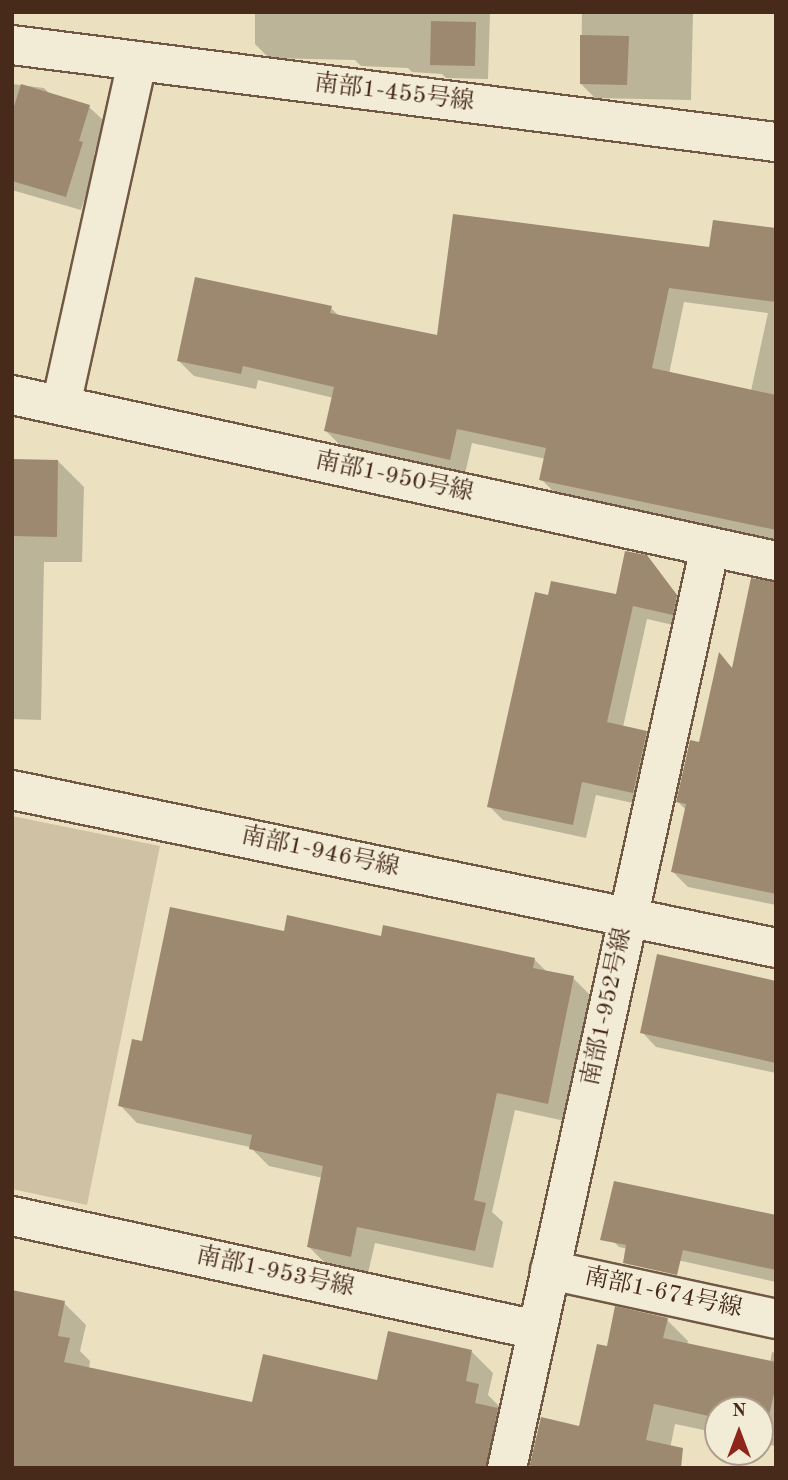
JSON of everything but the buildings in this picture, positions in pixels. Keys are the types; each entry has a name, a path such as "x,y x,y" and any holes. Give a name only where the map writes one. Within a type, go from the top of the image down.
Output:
{"street":[{"name":"南部1-455号線","path":"12,45 776,142"},
{"path":"61,405 137,61"},
{"name":"南部1-950号線","path":"12,395 776,561"},
{"name":"南部1-952号線","path":"507,1468 709,547"},
{"name":"南部1-946号線","path":"12,790 776,948"},
{"name":"南部1-953号線","path":"12,1216 537,1329"},
{"name":"南部1-674号線","path":"550,1270 776,1318"}],"shaded area":[{"path":"12,816 160,846 87,1205 12,1189"}]}
